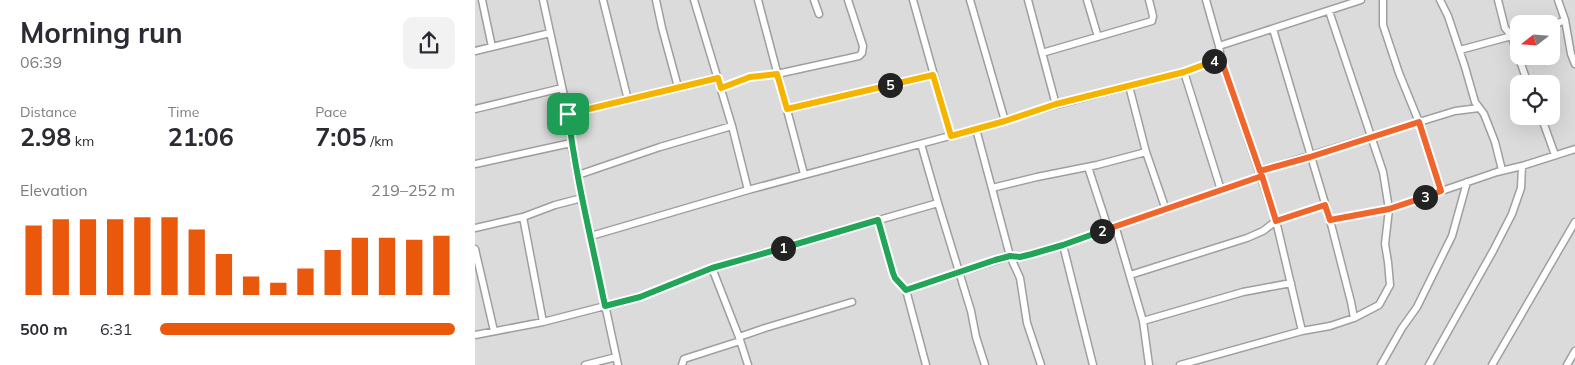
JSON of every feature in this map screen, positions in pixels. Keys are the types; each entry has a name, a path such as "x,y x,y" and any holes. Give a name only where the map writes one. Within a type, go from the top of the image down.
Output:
{"street":[{"path":"483,0 492,47"},
{"path":"543,0 568,114 571,143 617,365"},
{"path":"603,0 629,100"},
{"path":"656,0 678,87"},
{"path":"694,0 732,126 748,190"},
{"path":"758,0 804,174"},
{"path":"814,0 819,14"},
{"path":"721,88 750,77 777,74 855,58 862,54 863,46 849,0"},
{"path":"913,0 951,136"},
{"path":"970,0 1005,121"},
{"path":"1028,0 1056,104"},
{"path":"1087,0 1098,37"},
{"path":"1042,53 1152,21 1153,16 1149,0"},
{"path":"1206,0 1221,59 1276,221 1302,331"},
{"path":"1219,46 1329,12 1361,0"},
{"path":"1383,0 1383,25 1399,73 1419,122 1441,191"},
{"path":"1440,0 1460,50 1475,102 1484,114 1492,135 1502,170"},
{"path":"1498,0 1505,28 1510,34"},
{"path":"1558,0 1565,20 1571,54 1575,64"},
{"path":"1180,365 1354,318 1379,305 1390,285 1385,244 1389,209 1383,172 1329,12"},
{"path":"1560,22 1565,20"},
{"path":"1273,29 1330,220 1354,318"},
{"path":"475,51 550,34"},
{"path":"1460,50 1510,35"},
{"path":"591,236 804,174 976,130 1056,104 1184,72 1221,59"},
{"path":"1184,72 1221,190"},
{"path":"787,109 933,75"},
{"path":"568,114 718,78"},
{"path":"1129,86 1146,152 1166,210"},
{"path":"475,109 562,88"},
{"path":"906,290 1010,256 1020,257 1063,245 1371,137 1455,111 1479,108"},
{"path":"1544,125 1555,155"},
{"path":"578,174 732,126"},
{"path":"976,130 1010,256 1020,278 1027,323 1041,365"},
{"path":"475,164 571,143"},
{"path":"921,144 971,311 976,337 985,365"},
{"path":"1330,220 1389,209 1502,170 1522,166 1575,149"},
{"path":"992,188 1037,177 1097,166 1146,152"},
{"path":"1429,365 1493,252 1512,214 1521,188 1522,166"},
{"path":"1087,167 1109,228 1117,232 1143,321 1149,365"},
{"path":"1381,365 1402,328 1417,307 1452,236 1467,182"},
{"path":"475,228 523,217 555,205 582,198"},
{"path":"475,335 543,322 640,297 712,268 938,203"},
{"path":"1130,275 1247,238 1263,231 1276,221 1325,205"},
{"path":"523,217 543,322"},
{"path":"878,220 893,273 906,290 927,365"},
{"path":"1492,365 1575,222"},
{"path":"1063,245 1093,365"},
{"path":"475,249 494,331"},
{"path":"712,268 740,339 748,365"},
{"path":"1143,321 1243,292 1291,283"},
{"path":"682,365 684,359 765,328 851,302"},
{"path":"1567,365 1575,351"},
{"path":"585,365 616,357"}],"shaded area":[{"path":"475,0 1575,0 1575,365 475,365"}],"route":[{"path":"1221,59 1260,171 1419,122 1441,191 1389,209 1330,220 1325,205 1276,221 1262,176 1063,245 1020,257 1010,256 906,290 893,273 878,220 712,268 640,297 605,306 571,143 568,114 718,78 721,88 750,77 777,74 787,109 933,75 951,136 1056,104 1184,72 1221,59"}]}
